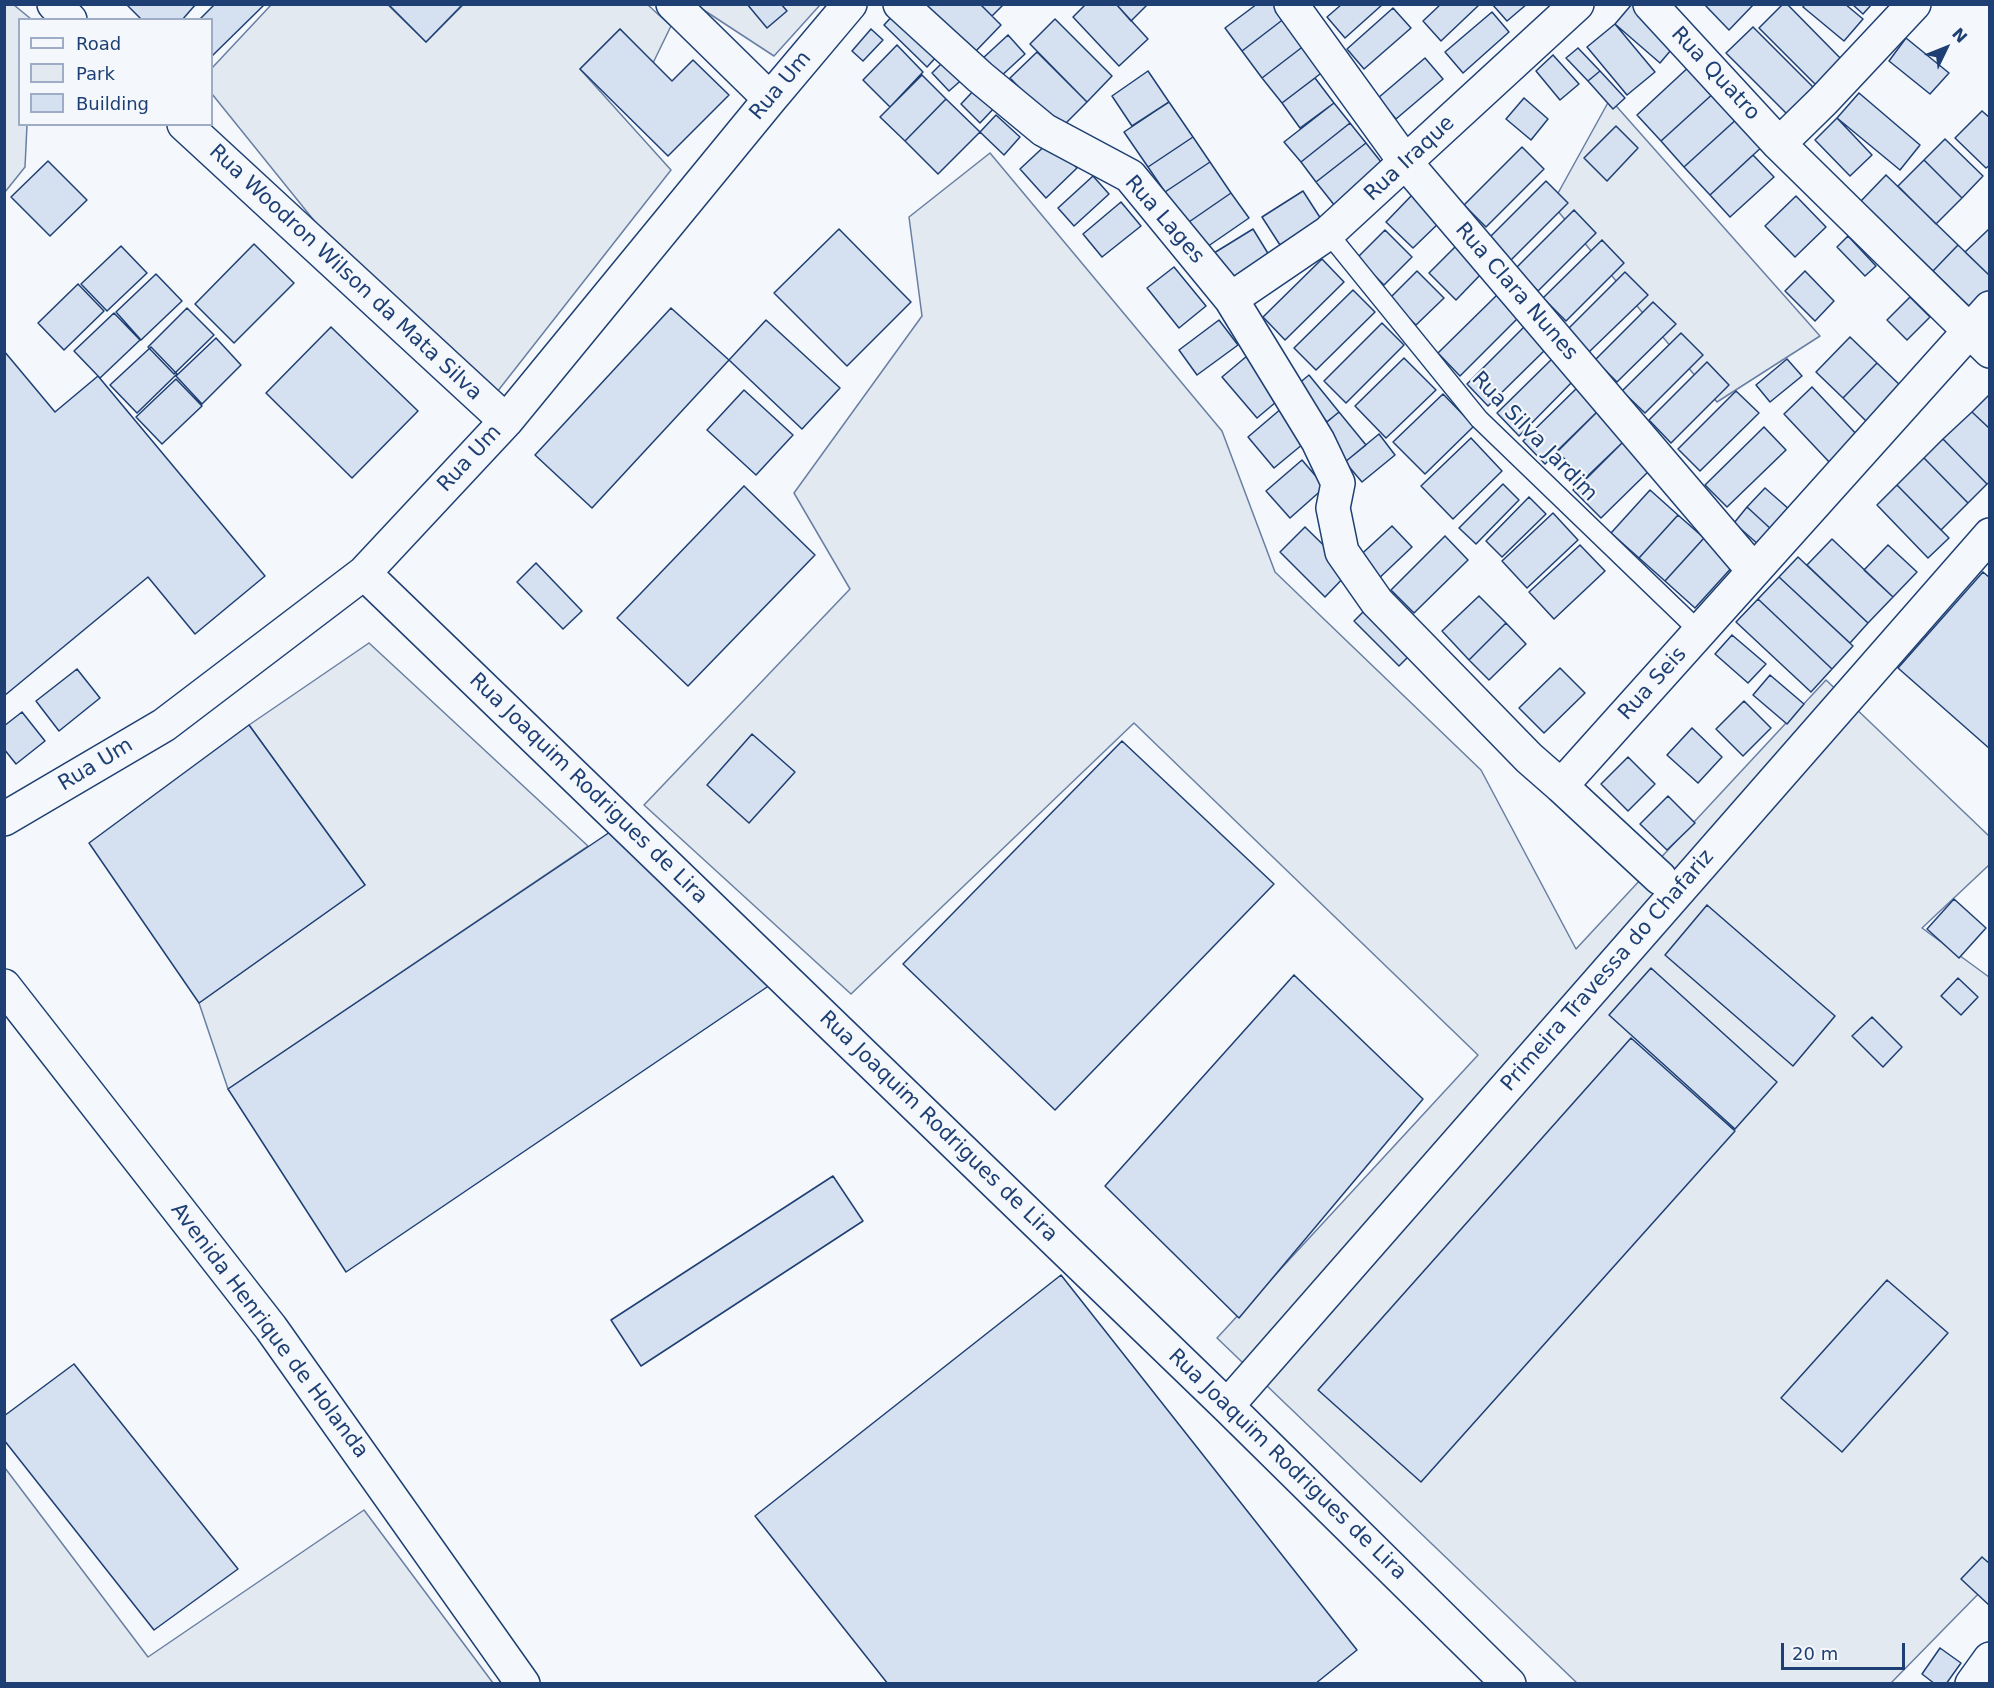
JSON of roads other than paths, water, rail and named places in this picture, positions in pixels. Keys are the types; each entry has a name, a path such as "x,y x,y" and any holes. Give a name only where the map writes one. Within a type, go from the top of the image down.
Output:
{"street":[{"path":"54,4 68,18"},
{"path":"673,4 770,99"},
{"name":"Rua Um","path":"4,819 164,725 364,573 506,421 850,4"},
{"name":"Rua Lages","path":"900,4 980,77 1044,130 1130,176 1232,299 1318,441 1338,483 1333,508 1342,552 1377,602 1528,758 1561,786"},
{"name":"Rua Clara Nunes","path":"1291,4 1406,163 1754,571"},
{"name":"Rua Iraque","path":"1232,299 1328,233 1577,4"},
{"name":"Rua Quatro","path":"1650,4 1779,144 1982,330"},
{"path":"1779,144 1823,102 1914,4"},
{"name":"Rua Woodron Wilson da Mata Silva","path":"186,126 506,421"},
{"name":"Rua Seis","path":"1561,786 1754,571 1982,330"},
{"name":"Primeira Travessa do Chafariz","path":"1227,1406 1989,535"},
{"name":"Rua Joaquim Rodrigues de Lira","path":"364,573 1227,1406 1509,1683"},
{"path":"1561,786 1660,878"},
{"name":"Avenida Henrique de Holanda","path":"4,986 271,1328 523,1683"},
{"path":"1972,1683 1989,1659"}],"lane":[{"name":"Rua Silva Jardim","path":"1328,233 1479,419 1700,632"}]}
